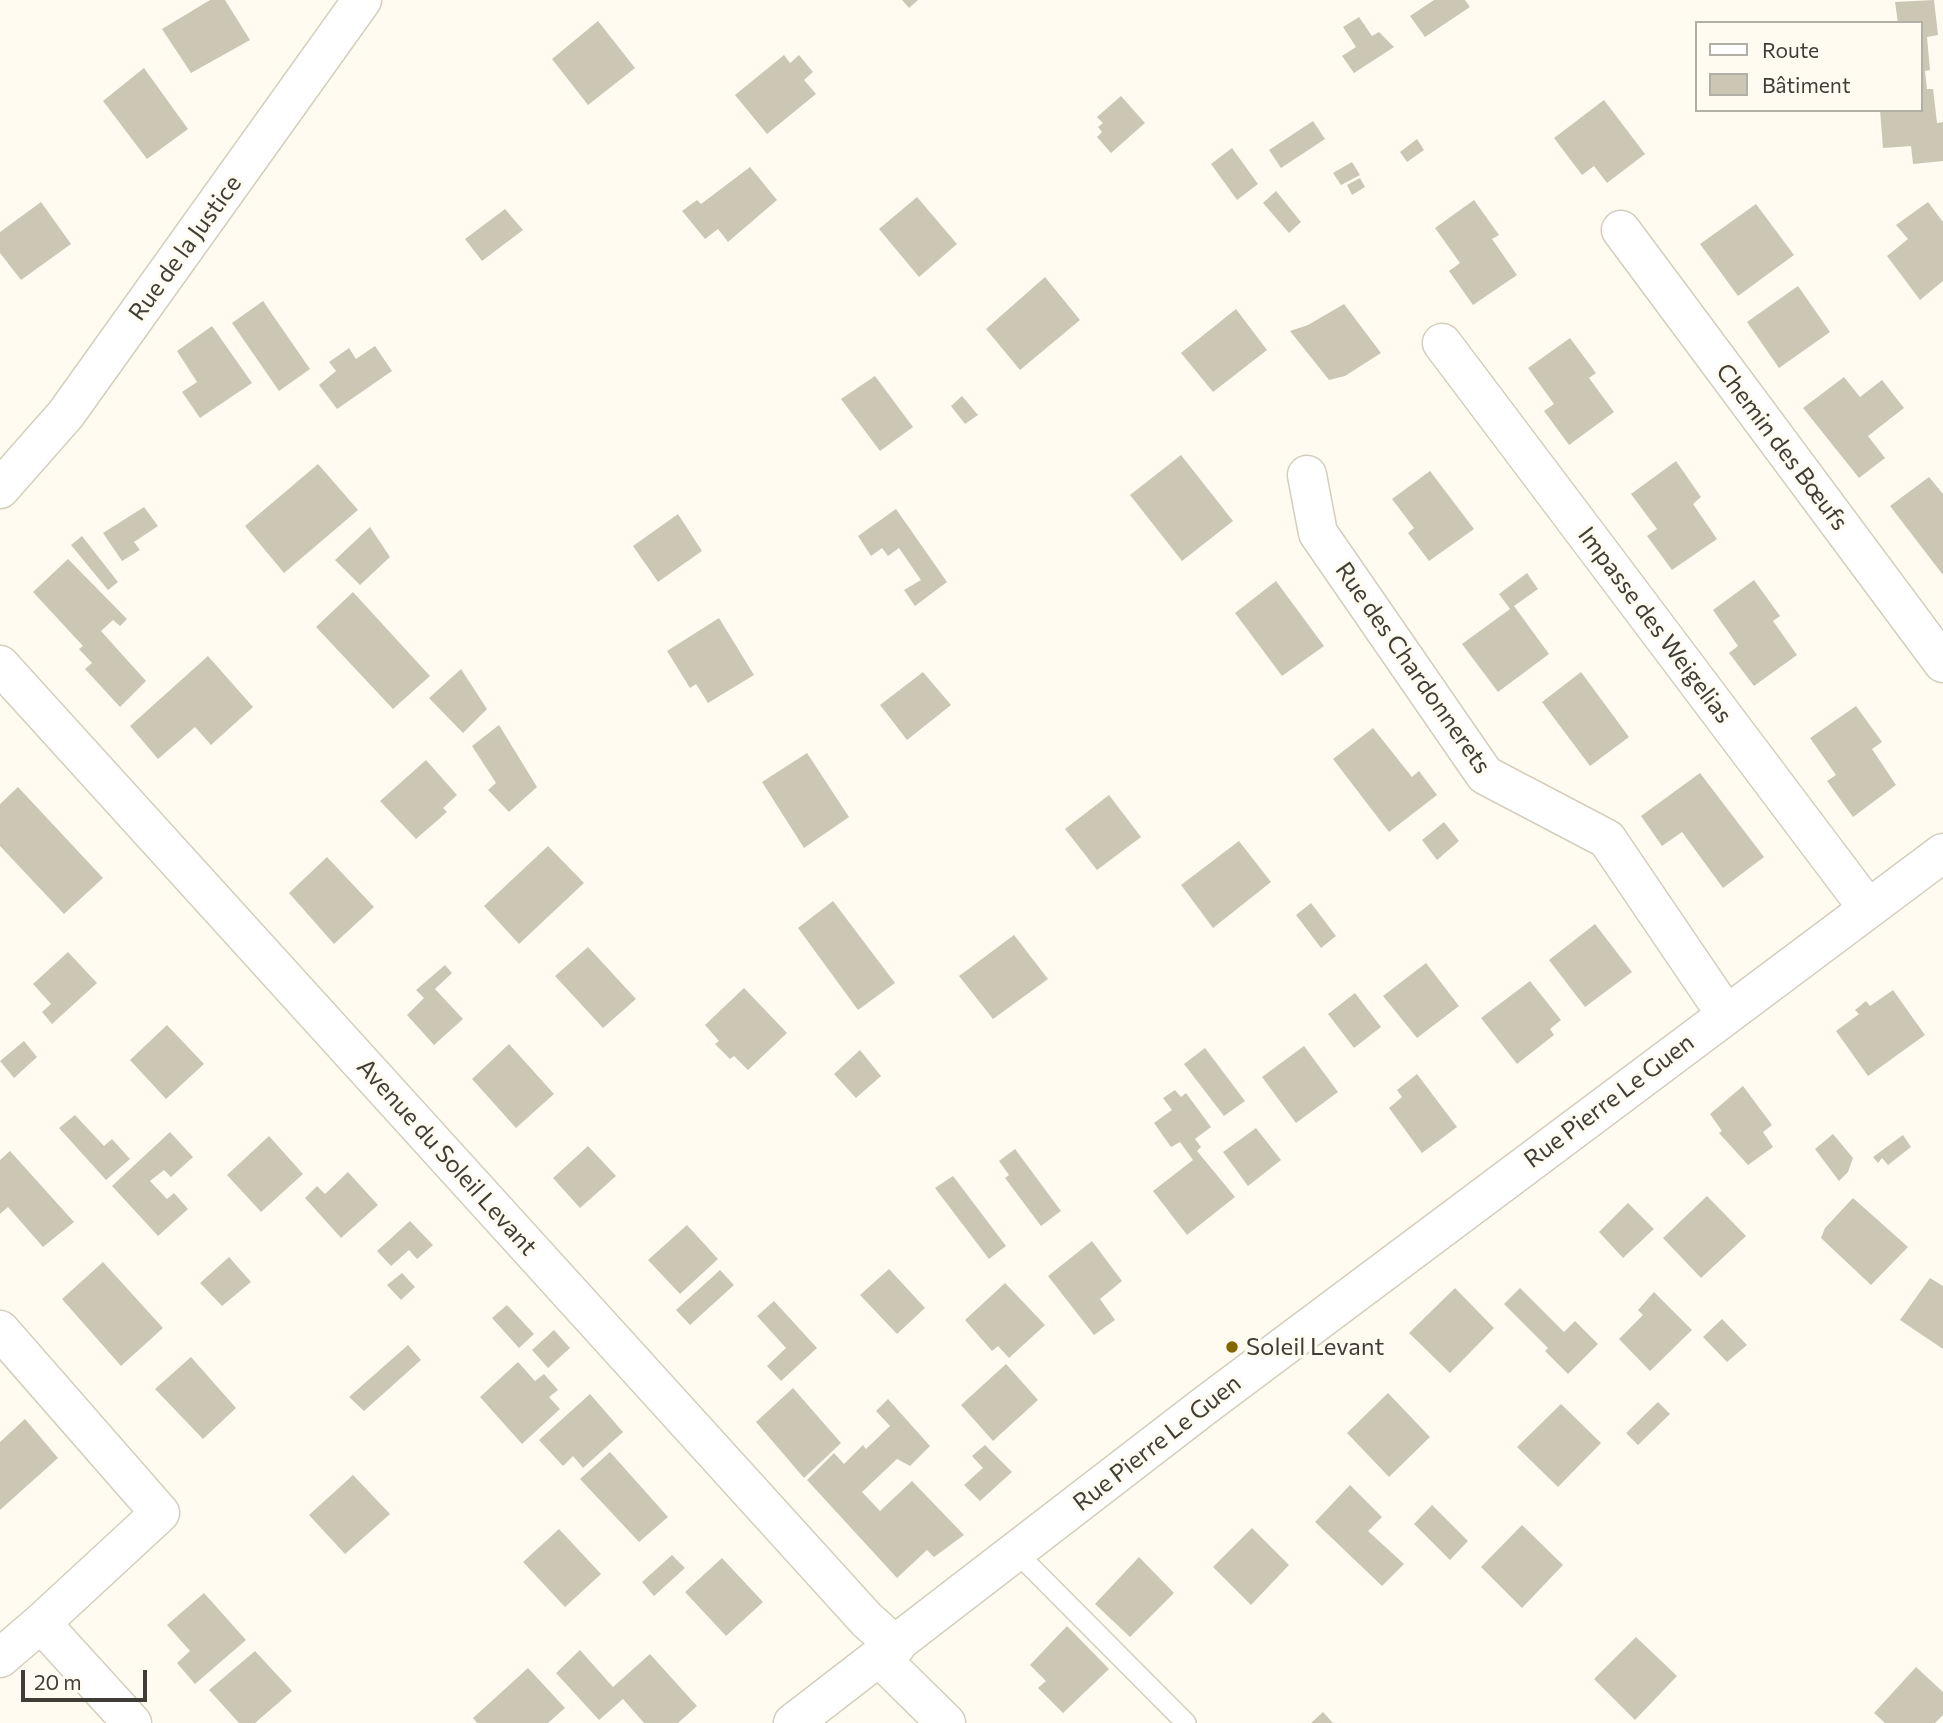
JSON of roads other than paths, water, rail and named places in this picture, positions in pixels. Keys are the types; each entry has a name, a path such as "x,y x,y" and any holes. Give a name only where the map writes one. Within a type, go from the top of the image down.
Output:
{"street":[{"name":"Rue de la Justice","path":"0,489 66,414 362,0"},
{"name":"Chemin des Bœufs","path":"1621,230 1943,663"},
{"name":"Impasse des Weigelias","path":"1442,343 1867,906"},
{"name":"Rue des Chardonnerets","path":"1307,475 1318,533 1485,775 1607,839 1725,1013"},
{"name":"Avenue du Soleil Levant","path":"0,665 867,1620 888,1652 946,1723"},
{"path":"1725,1013 1867,906 1943,853"},
{"name":"Rue Pierre Le Guen","path":"793,1723 1725,1013"},
{"path":"0,1330 160,1513 0,1658"},
{"path":"41,1623 132,1723"}],"lane":[{"path":"1016,1552 1186,1723"}],"place":[{"name":"Soleil Levant","path":"1232,1347"}]}
